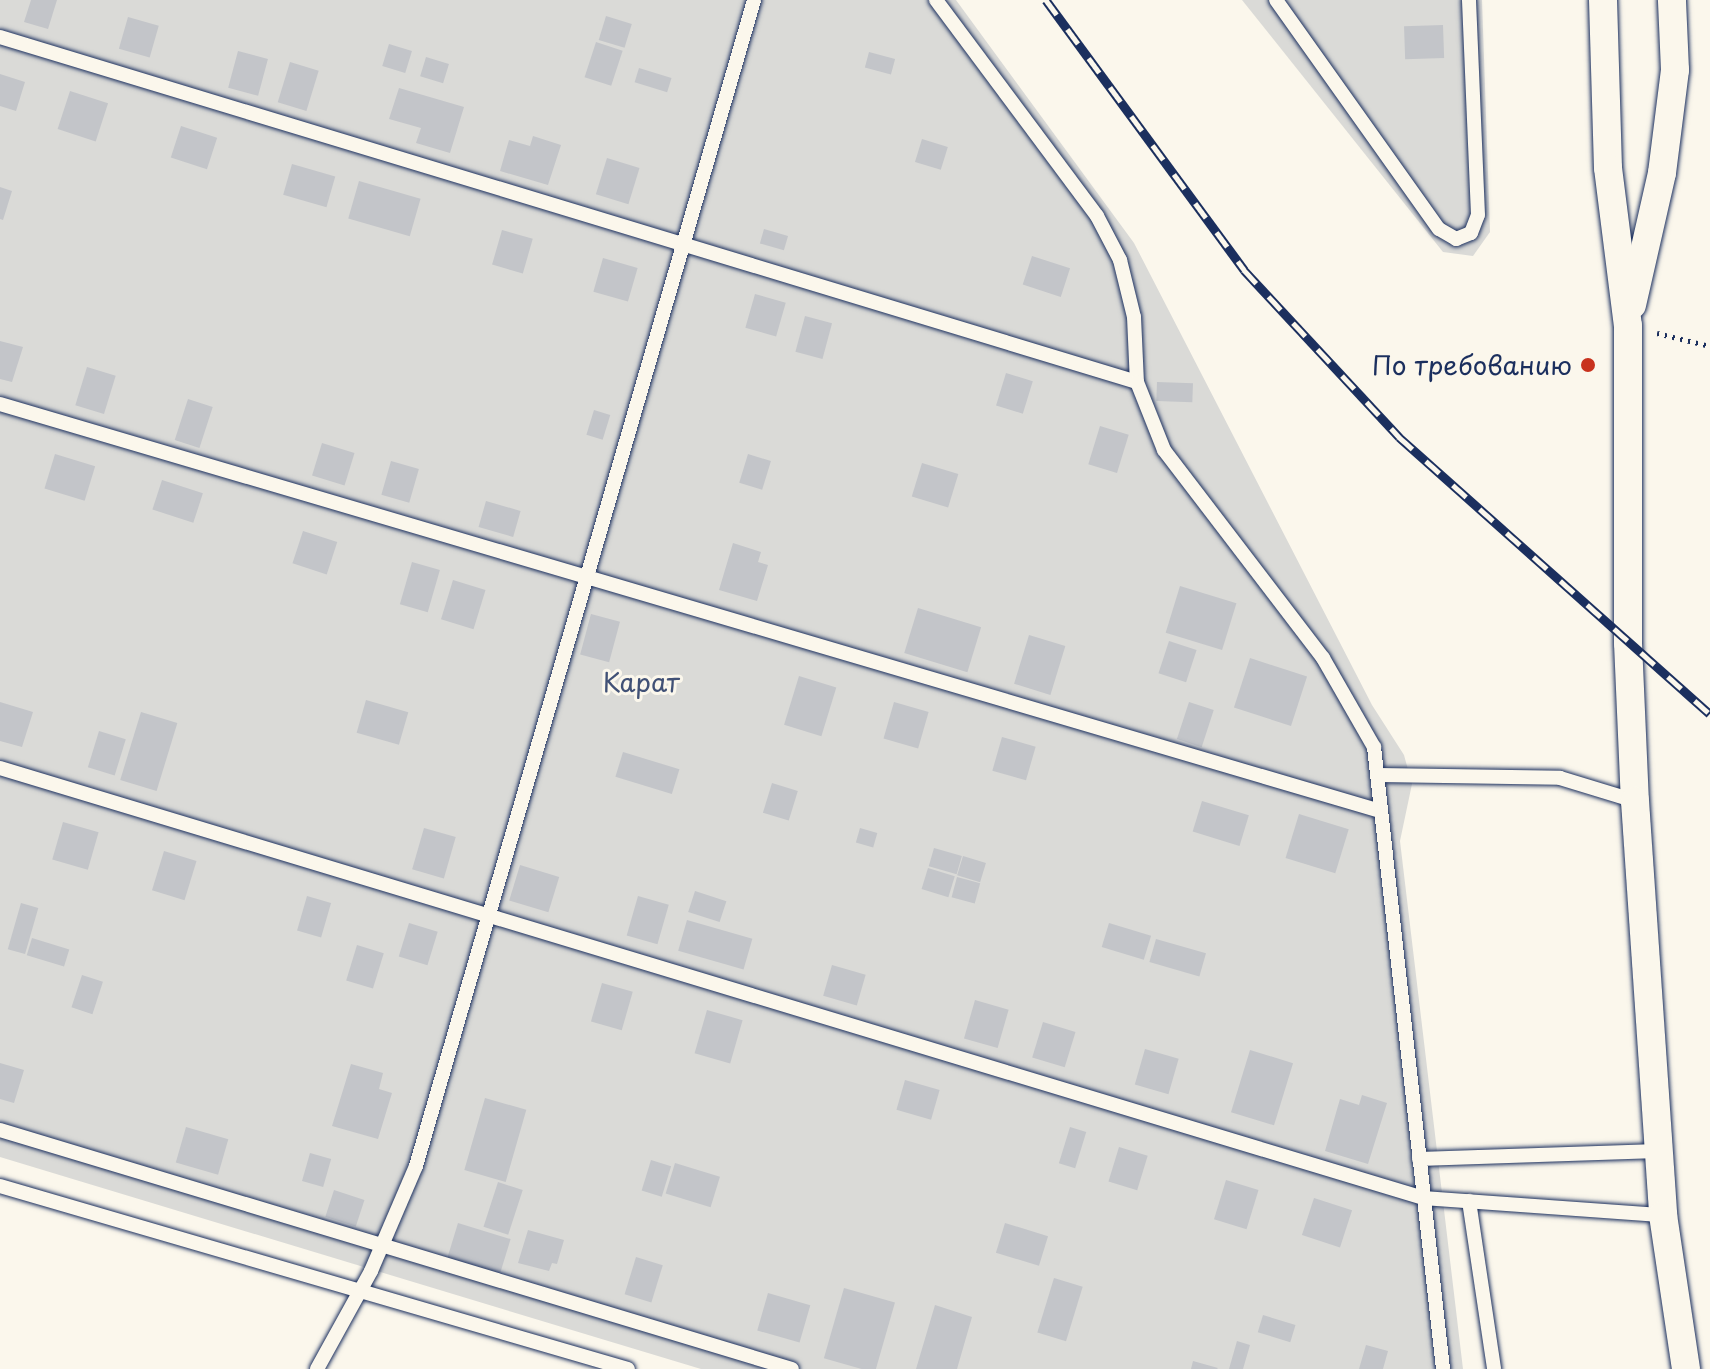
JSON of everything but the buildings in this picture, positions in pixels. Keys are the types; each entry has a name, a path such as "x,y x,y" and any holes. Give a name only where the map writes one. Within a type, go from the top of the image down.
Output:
{"street":[{"path":"1603,0 1608,168 1628,326 1628,643 1635,801 1663,1215 1686,1369"},
{"path":"1628,326 1662,173 1675,70 1672,0"}],"lane":[{"path":"317,1369 359,1293 416,1166 485,915 685,244 754,0"},
{"path":"936,0 1097,216 1120,260 1134,317 1137,382 1164,450 1323,658 1374,747 1443,1369"},
{"path":"1276,0 1439,229 1456,239 1471,233 1478,215 1469,0"},
{"path":"0,37 1137,382"},
{"path":"0,404 584,580 1380,811"},
{"path":"0,768 1423,1198 1663,1215"},
{"path":"1379,775 1560,778 1635,801"},
{"path":"0,1130 383,1243 792,1369"},
{"path":"1419,1159 1658,1151"},
{"path":"0,1186 628,1369"},
{"path":"1469,1201 1494,1369"}],"path":[{"path":"1628,326 1710,346"}],"green space":[{"name":"Карат","path":"0,0 956,0 1134,243 1372,705 1404,755 1412,784 1400,841 1463,1369 701,1369 0,1157"},
{"path":"1242,0 1482,0 1490,232 1473,256 1443,252"}],"railway":[{"path":"1046,0 1244,270 1399,437 1710,714"}],"place":[{"name":"По требованию","path":"1588,365"}]}
